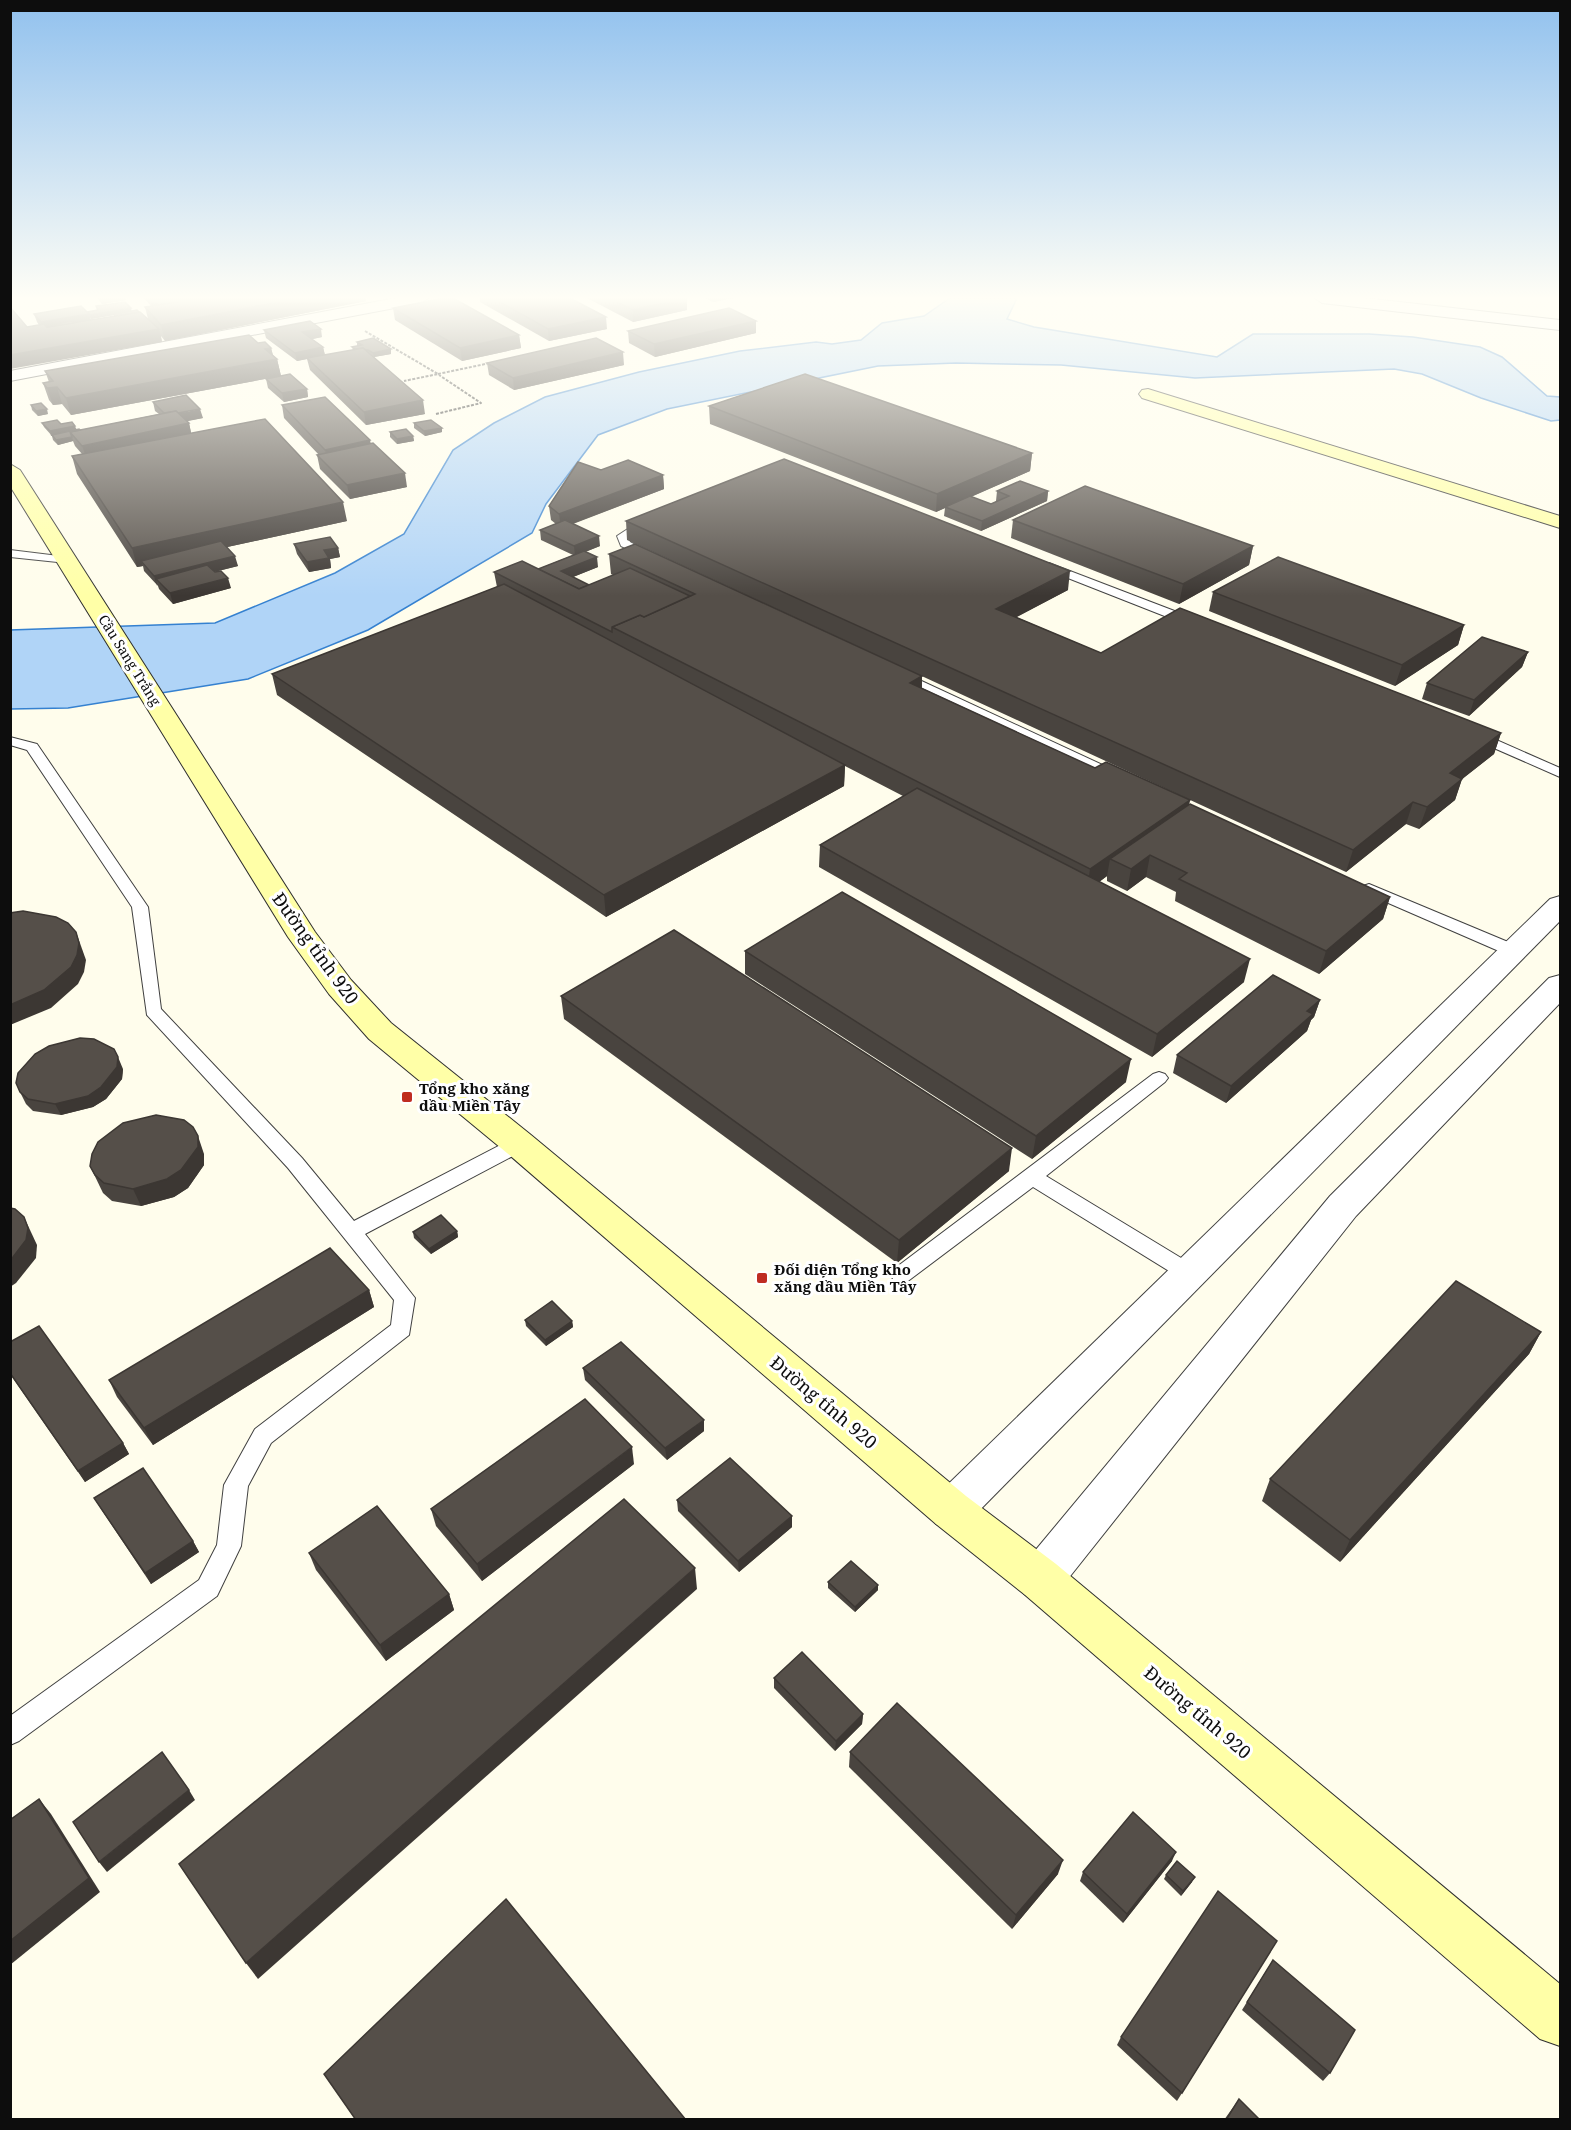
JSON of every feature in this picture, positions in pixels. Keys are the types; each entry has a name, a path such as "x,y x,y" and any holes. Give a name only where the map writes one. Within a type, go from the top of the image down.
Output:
{"main road":[{"path":"1159,397 1560,522"},
{"path":"10,470 67,560"},
{"name":"Cầu Sang Trắng","path":"67,560 165,716"},
{"name":"Đường tỉnh 920","path":"165,716 303,937 340,987 380,1031 519,1144 951,1510 1040,1579 1560,2019"}],"street":[{"path":"951,1510 1560,905"},
{"path":"1040,1579 1343,1206 1560,984"}],"lane":[{"path":"660,561 625,544 622,536 662,514"},
{"path":"10,553 67,560"},
{"path":"1035,561 1211,630"},
{"path":"892,671 1130,783"},
{"path":"1458,728 1560,773"},
{"path":"10,741 32,747 140,907 153,1011 294,1163 405,1298 402,1329 263,1436 236,1485 229,1546 208,1588 10,1732"},
{"path":"1360,885 1514,951"},
{"path":"901,1275 1159,1078"},
{"path":"351,1232 519,1144"},
{"path":"1032,1177 1189,1274"}],"path":[{"path":"436,414 481,403 473,397"}],"water":[{"path":"544,397 724,397 667,409 598,435 546,504 532,533 368,630 248,679 68,708 11,709 10,630 215,623 335,573 404,534 453,450 494,423"},
{"path":"1560,397 1560,420 1551,421 1481,398"}],"building":[{"path":"188,397 200,409 164,413 153,402"},
{"path":"325,397 370,440 325,450 282,405"},
{"path":"349,397 420,397 423,400 364,412"},
{"path":"735,397 872,397 1032,453 937,494 709,406"},
{"path":"41,403 47,409 36,411 31,405"},
{"path":"176,411 189,423 82,446 70,432"},
{"path":"265,419 343,502 132,548 72,456"},
{"path":"57,420 61,424 72,422 75,426 50,431 42,423"},
{"path":"431,420 442,428 424,431 414,423"},
{"path":"79,429 70,432 72,437 56,440 52,435"},
{"path":"406,429 413,436 397,439 390,432"},
{"path":"373,443 405,473 347,485 317,455"},
{"path":"784,459 1070,571 996,609 1101,653 1180,608 1501,733 1450,773 1462,779 1427,807 1413,802 1353,850 626,521"},
{"path":"628,460 663,475 559,514 549,506 578,462 601,470"},
{"path":"1020,481 1048,491 982,521 945,507 970,496 991,504 1009,496 997,491"},
{"path":"1085,486 1253,546 1183,584 1013,520"},
{"path":"565,520 599,536 574,546 540,530"},
{"path":"330,537 338,548 324,550 329,558 307,562 294,544"},
{"path":"221,541 235,556 154,576 141,561"},
{"path":"635,544 922,676 910,683 1095,768 1106,762 1190,800 1090,869 612,627 640,615 644,617 695,594 609,554"},
{"path":"584,551 597,557 561,571 589,585 579,589 538,569"},
{"path":"1278,557 1464,625 1402,665 1213,592"},
{"path":"522,561 579,589 630,568 690,596 644,617 640,615 612,627 612,632 494,572"},
{"path":"207,565 215,572 221,571 228,578 170,593 156,579"},
{"path":"504,584 845,765 604,895 272,674"},
{"path":"1482,637 1528,652 1474,700 1427,683"},
{"path":"917,788 1250,959 1157,1034 820,845"},
{"path":"1190,804 1390,897 1326,951 1179,879 1187,873 1150,855 1131,869 1110,859"},
{"path":"842,892 1131,1059 1036,1136 745,951"},
{"path":"23,911 56,917 68,923 76,932 79,943 77,955 71,967 44,990 10,1005 10,913"},
{"path":"674,930 1012,1148 899,1240 561,996"},
{"path":"1273,975 1320,1000 1307,1011 1313,1014 1231,1086 1177,1055"},
{"path":"80,1038 94,1039 114,1049 118,1057 117,1067 101,1087 88,1096 55,1104 28,1099 20,1092 16,1083 18,1073 35,1054 49,1046"},
{"path":"156,1115 184,1120 193,1127 198,1136 198,1147 181,1170 167,1179 133,1189 104,1183 95,1175 90,1166 92,1154 98,1142 123,1123"},
{"path":"10,1208 15,1209 24,1217 28,1228 26,1240 10,1261"},
{"path":"441,1215 457,1231 429,1249 413,1232"},
{"path":"330,1248 369,1290 144,1428 109,1380"},
{"path":"1456,1281 1541,1332 1350,1540 1270,1479"},
{"path":"552,1301 572,1321 545,1340 525,1320"},
{"path":"39,1326 123,1443 78,1471 10,1373 10,1342"},
{"path":"621,1342 704,1420 665,1448 583,1368"},
{"path":"585,1399 632,1447 477,1564 431,1509"},
{"path":"730,1458 792,1516 738,1561 677,1500"},
{"path":"143,1468 193,1541 145,1573 94,1498"},
{"path":"624,1499 695,1568 246,1963 179,1864"},
{"path":"377,1506 449,1594 380,1645 309,1553"},
{"path":"851,1561 878,1585 855,1607 828,1582"},
{"path":"802,1652 863,1714 836,1741 774,1678"},
{"path":"897,1703 1063,1860 1016,1915 850,1752"},
{"path":"162,1752 189,1790 99,1862 73,1822"},
{"path":"39,1799 89,1878 10,1941 10,1820"},
{"path":"1133,1812 1176,1852 1127,1914 1083,1872"},
{"path":"1177,1861 1195,1877 1183,1891 1166,1875"},
{"path":"1218,1891 1277,1941 1182,2093 1121,2037"},
{"path":"506,1899 686,2120 356,2120 324,2074"},
{"path":"1273,1960 1355,2030 1330,2073 1247,2002"},
{"path":"1239,2099 1260,2120 1226,2120"}],"place":[{"name":"Tổng kho xăng dầu Miền Tây","path":"407,1097"},
{"name":"Đối diện Tổng kho xăng dầu Miền Tây","path":"762,1278"}]}
